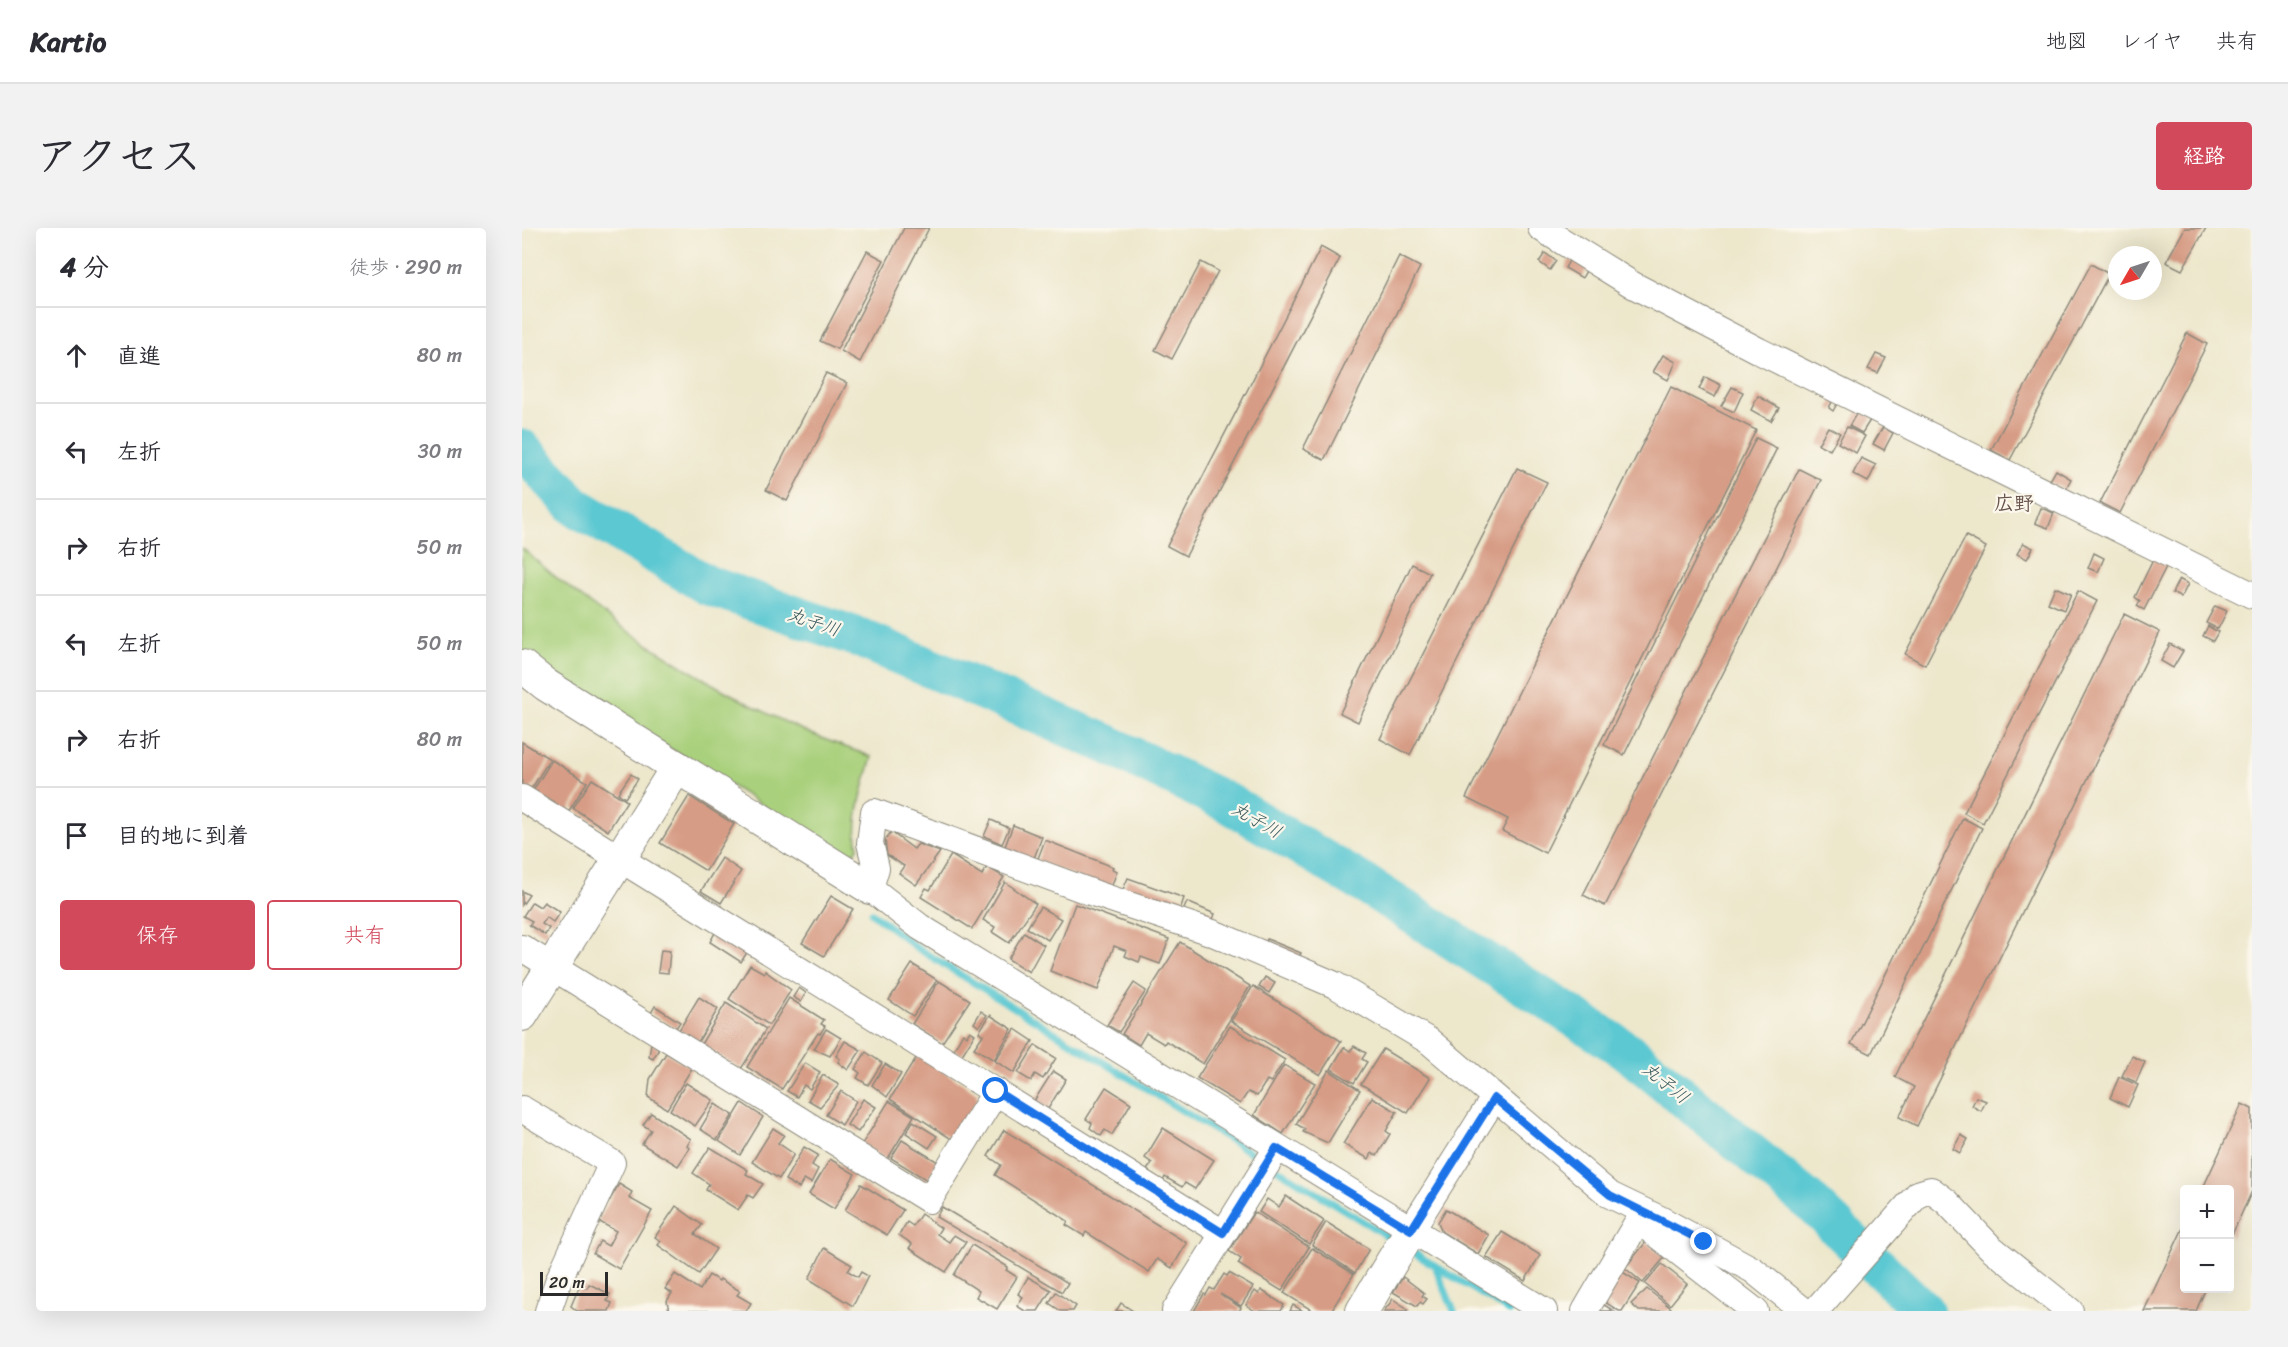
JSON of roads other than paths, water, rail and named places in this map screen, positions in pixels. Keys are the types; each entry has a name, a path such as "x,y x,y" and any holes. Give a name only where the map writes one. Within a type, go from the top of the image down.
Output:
{"street":[{"path":"1541,228 1633,285 1759,351 2252,595"},
{"path":"522,666 546,685 870,888 920,927 1544,1311"},
{"path":"522,1016 677,767"},
{"path":"522,798 1223,1233"},
{"path":"870,888 876,868 870,843 874,812 1096,894 1213,933 1335,986 1429,1041 1638,1221 1755,1311"},
{"path":"522,948 929,1200 996,1091"},
{"path":"1362,1311 1494,1098"},
{"path":"522,1109 612,1162 559,1279 548,1311"},
{"path":"1175,1311 1276,1148"},
{"path":"1610,1195 1687,1233 1753,1270 1814,1309 1918,1194 1931,1190 1947,1202 1990,1247 2070,1311"},
{"path":"1585,1311 1638,1221"}],"waterway":[{"name":"丸子川","path":"522,449 575,506 707,585 860,638 1107,744 1232,805 1371,888 1627,1051 1814,1205 1924,1311"},
{"path":"872,913 917,948 1395,1241"},
{"path":"1409,1250 1509,1311"},
{"path":"1435,1266 1454,1311"}],"district":[{"name":"広野","path":"2014,503"}]}
